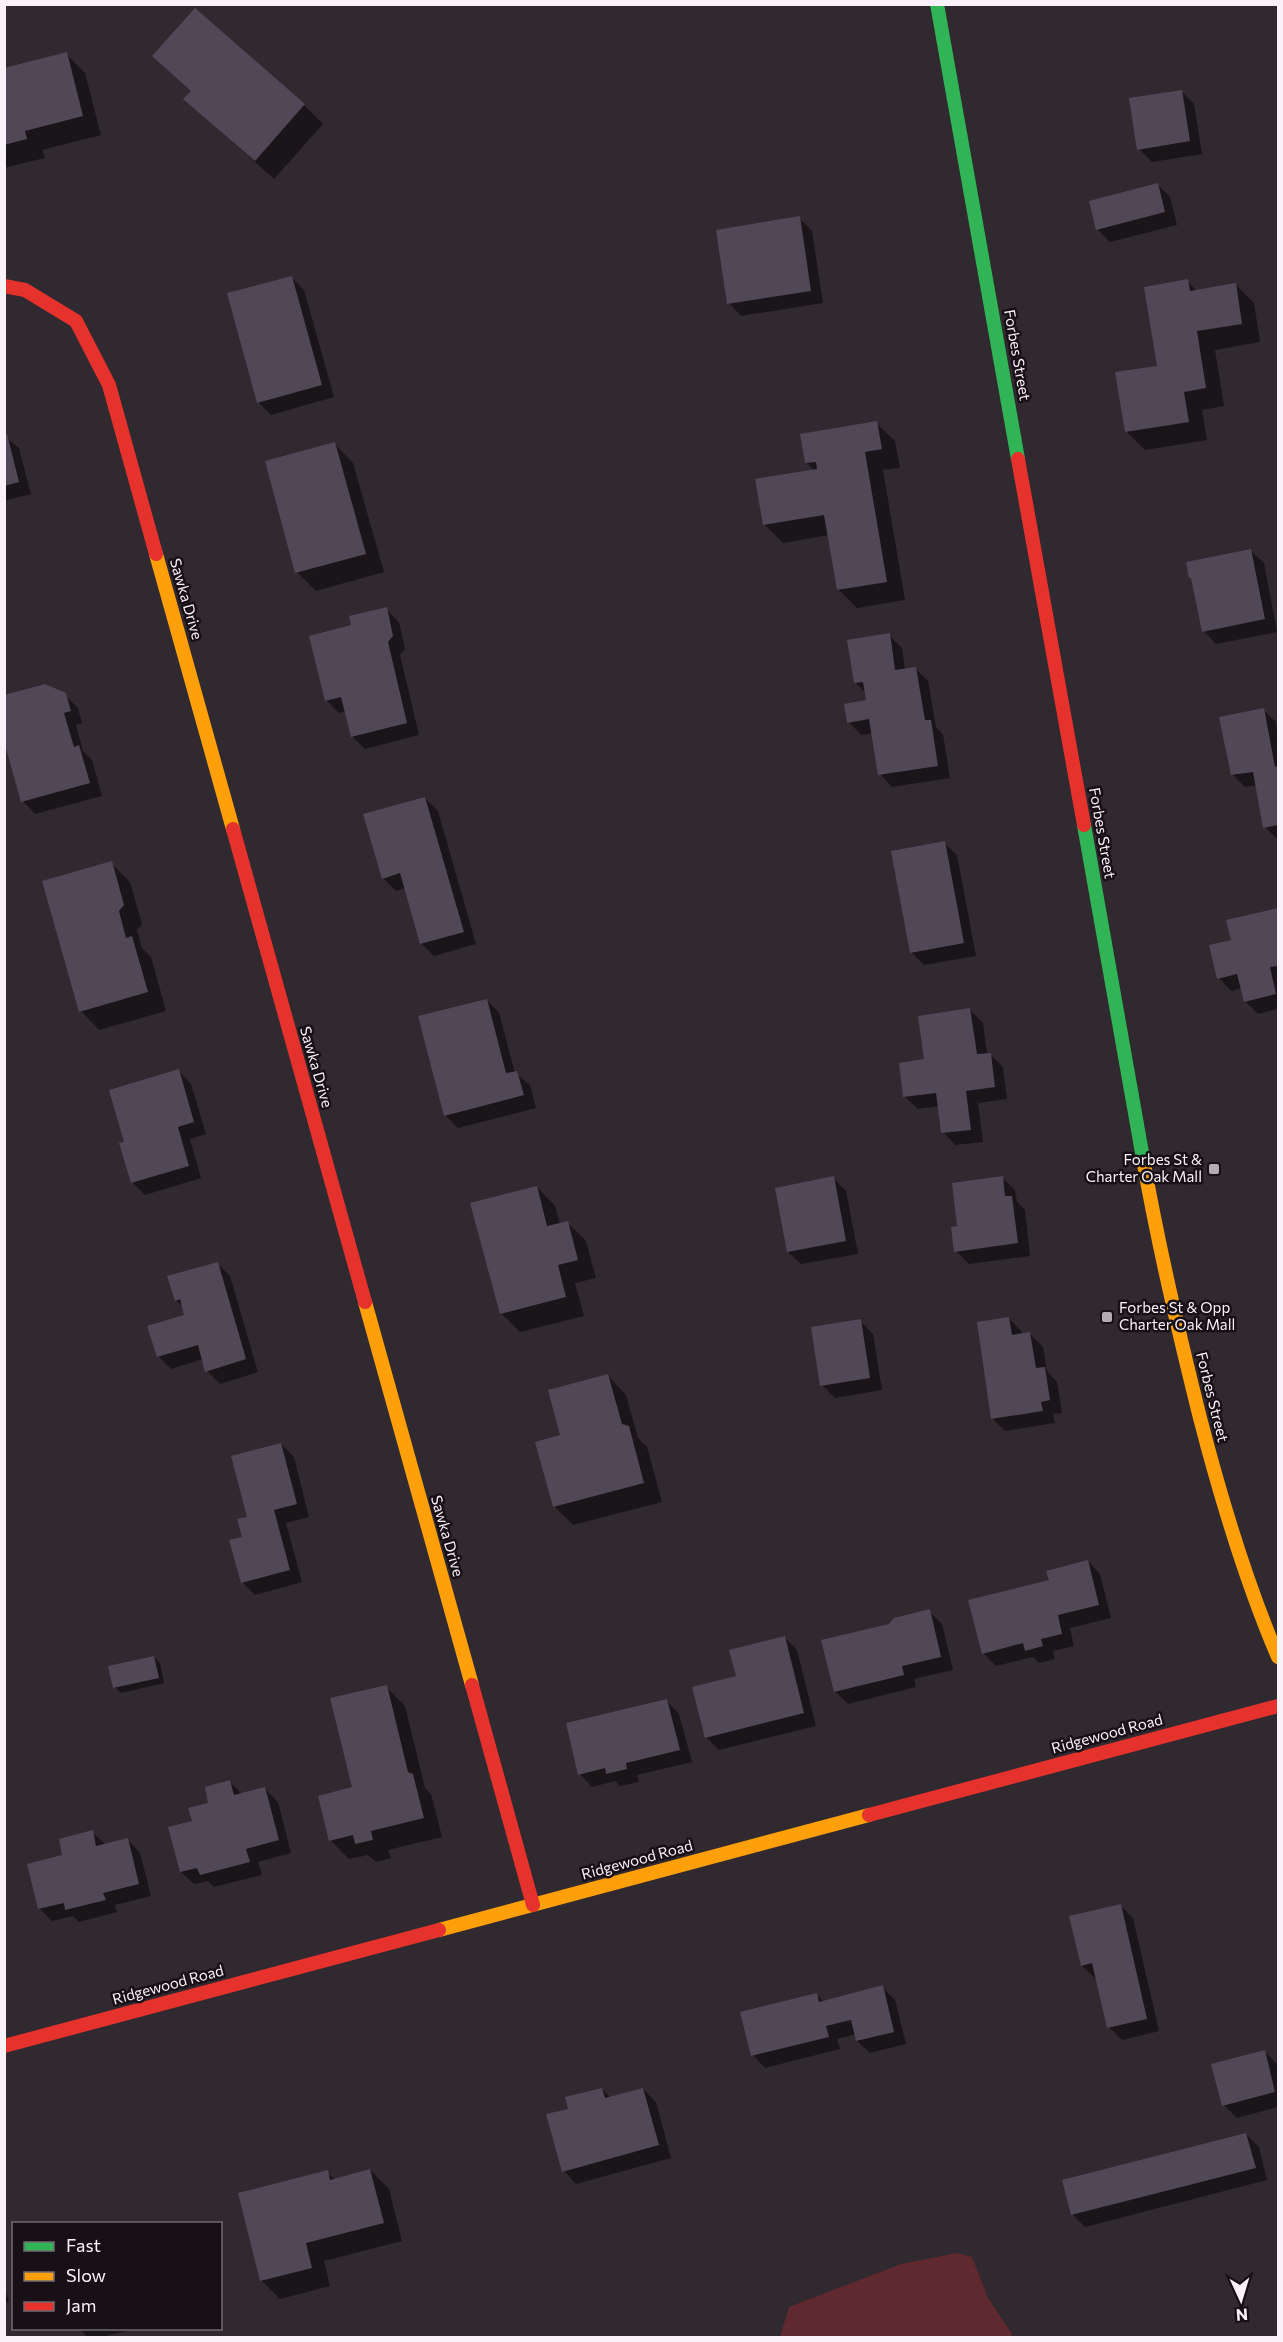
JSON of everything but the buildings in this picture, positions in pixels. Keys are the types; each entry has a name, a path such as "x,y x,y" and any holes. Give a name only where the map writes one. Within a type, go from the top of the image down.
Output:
{"street":[{"name":"Forbes Street","path":"937,4 1161,1251 1192,1393 1215,1474 1266,1629 1278,1657"},
{"name":"Sawka Drive","path":"4,286 25,290 76,321 109,386 533,1905"},
{"name":"Ridgewood Road","path":"4,2046 1278,1706"}],"shaded area":[{"path":"957,2253 972,2257 988,2298 1012,2334 1010,2337 780,2337 789,2307 901,2264"}],"traffic: fast":[{"path":"937,4 1018,459"},
{"path":"1084,825 1144,1164"}],"traffic: slow":[{"path":"156,554 233,829"},
{"path":"1144,1164 1170,1291 1208,1448 1244,1569 1278,1657"},
{"path":"365,1302 472,1685"},
{"path":"439,1930 869,1815"}],"traffic: jam":[{"path":"4,286 25,290 76,321 109,385 156,554"},
{"path":"1018,459 1084,825"},
{"path":"233,829 365,1302"},
{"path":"472,1685 533,1905"},
{"path":"869,1815 1278,1706"},
{"path":"4,2046 439,1930"}],"place":[{"name":"Forbes St & Charter Oak Mall","path":"1214,1169"},
{"name":"Forbes St & Opp Charter Oak Mall","path":"1107,1317"}]}
